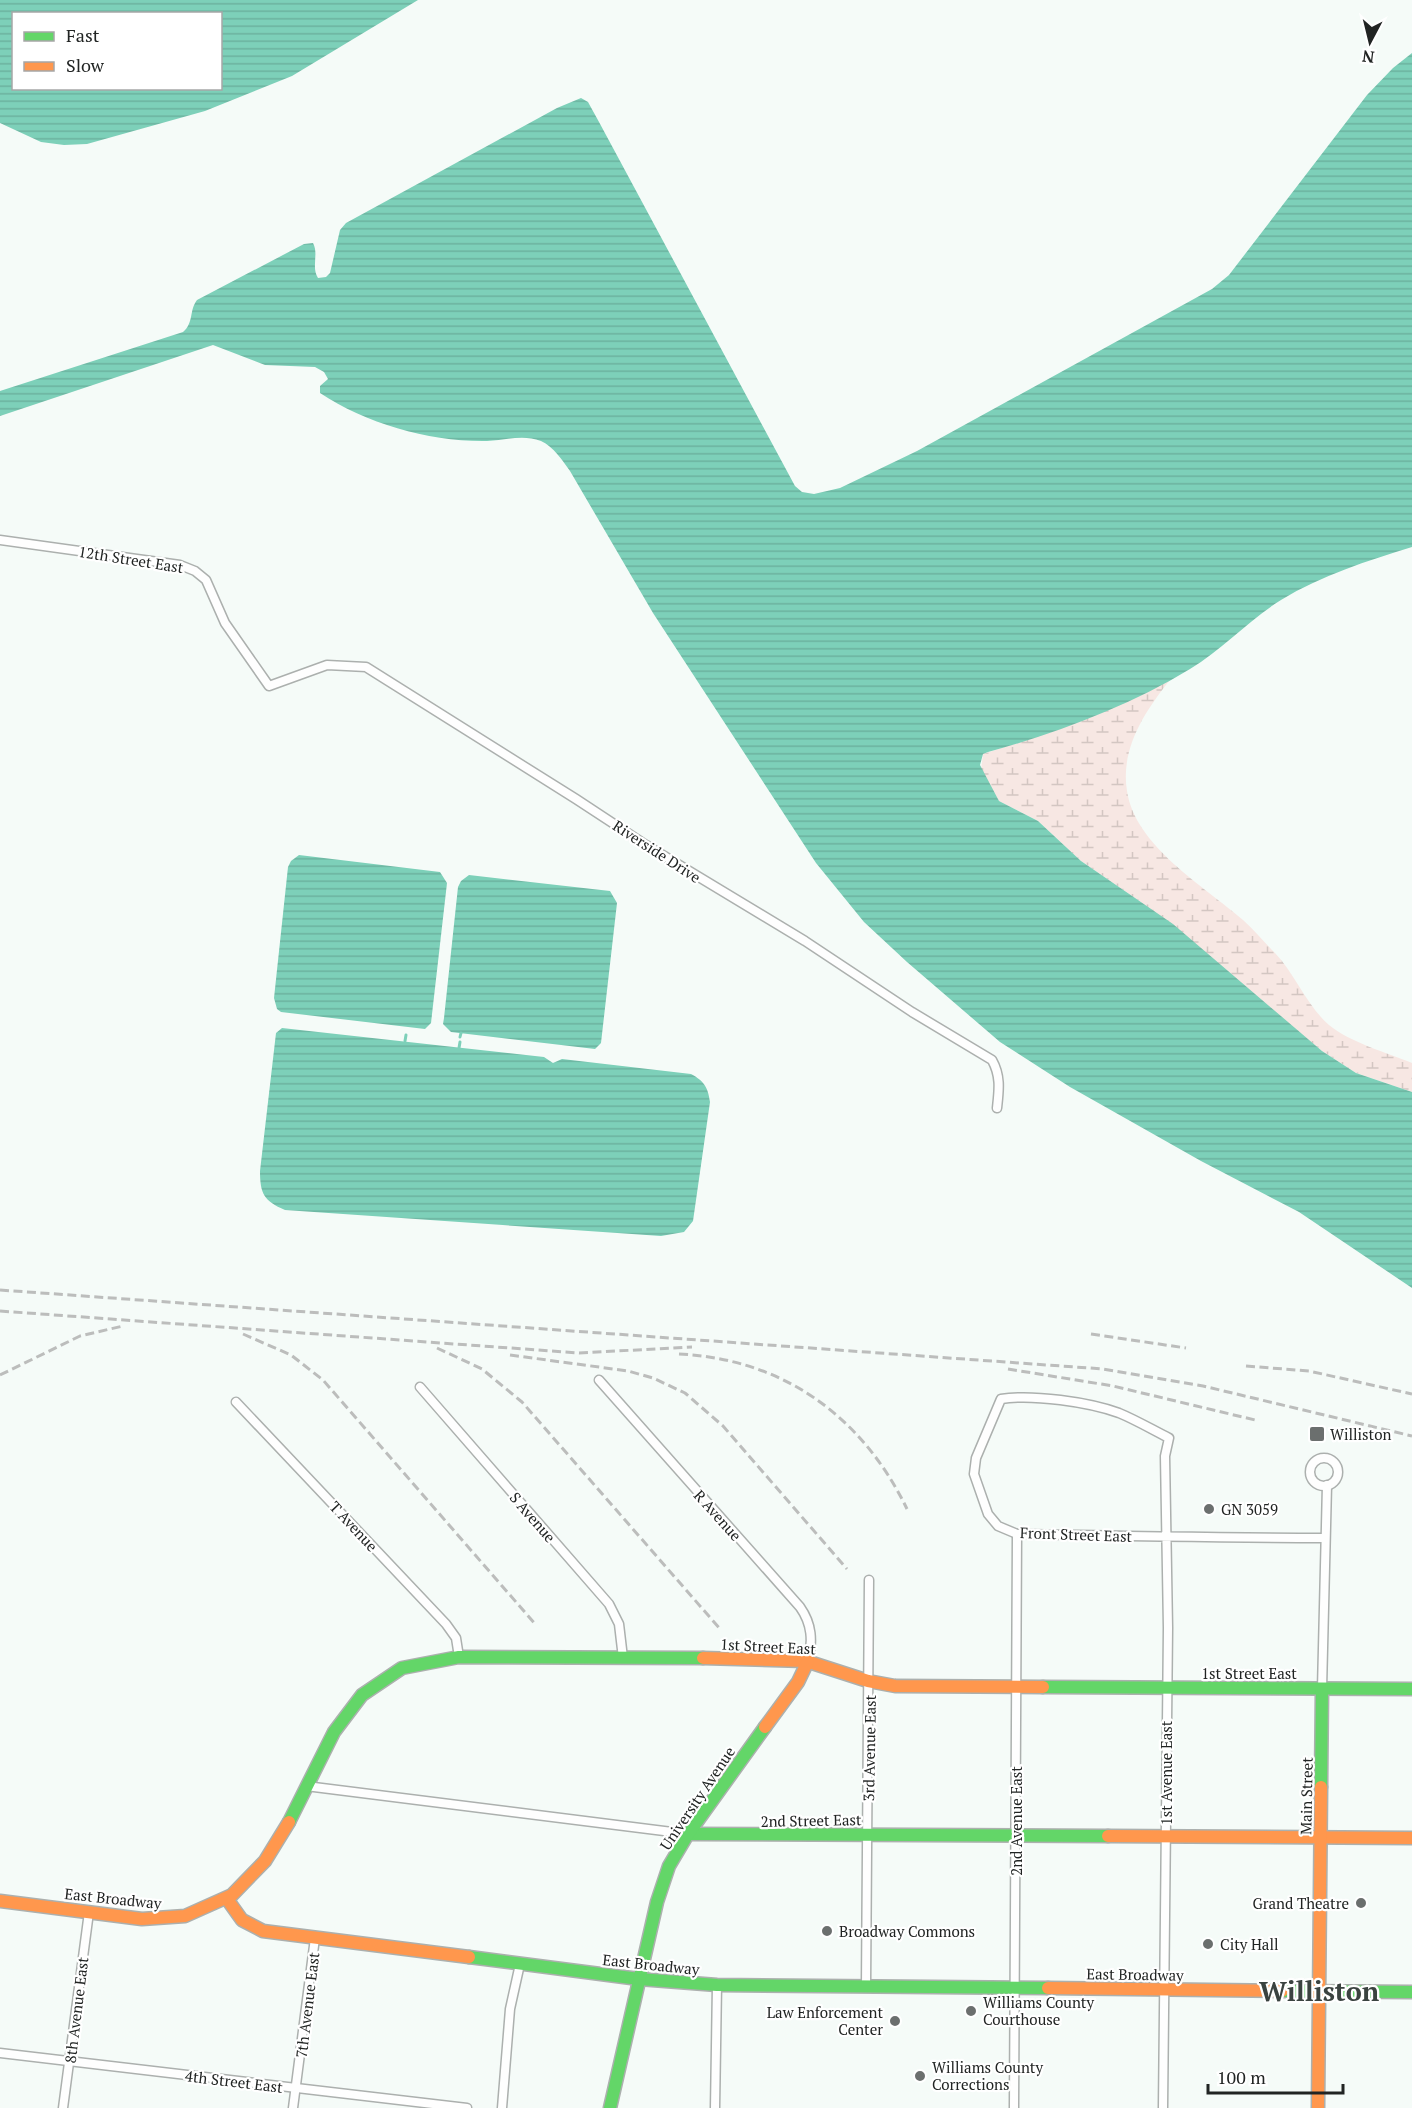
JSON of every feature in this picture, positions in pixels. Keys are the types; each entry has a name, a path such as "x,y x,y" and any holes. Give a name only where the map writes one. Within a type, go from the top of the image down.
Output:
{"main road":[{"name":"1st Street East","path":"227,1899 250,1881 268,1860 341,1718 363,1693 400,1668 427,1660 459,1657 808,1660 870,1683 895,1686 1412,1689"},
{"name":"University Avenue","path":"610,2108 662,1885 677,1850 798,1682 808,1660"},
{"name":"Main Street","path":"1318,2108 1322,1689"},
{"name":"2nd Street East","path":"688,1834 1412,1838"},
{"name":"East Broadway","path":"0,1901 167,1919 200,1912 227,1899 242,1920 255,1929 639,1979 717,1985 1412,1992"}],"street":[{"name":"12th Street East","path":"0,540 180,565 195,571 206,580 225,623 269,686"},
{"name":"Riverside Drive","path":"269,686 327,665 347,664 366,667 646,845 992,1060 999,1078 997,1108"},
{"name":"R Avenue","path":"599,1380 800,1607 810,1624 811,1646 808,1660"},
{"name":"S Avenue","path":"420,1387 609,1604 619,1624 624,1658"},
{"name":"Front Street East","path":"1169,1438 1119,1413 1029,1398 1001,1399 976,1458 974,1473 988,1514 998,1526 1017,1534 1324,1538"},
{"name":"T Avenue","path":"236,1402 446,1624 456,1638 459,1657"},
{"name":"1st Avenue East","path":"1163,2108 1167,1688 1165,1456 1169,1438"},
{"name":"Main Street","path":"1322,1689 1324,1538 1328,1485"},
{"name":"2nd Avenue East","path":"1014,2108 1017,1534"},
{"name":"3rd Avenue East","path":"866,1987 869,1580"},
{"name":"2nd Street East","path":"306,1786 688,1834"},
{"name":"8th Avenue East","path":"63,2108 89,1912"},
{"name":"7th Avenue East","path":"293,2108 315,1938"},
{"path":"502,2108 510,2009 520,1964"},
{"path":"715,2108 717,1985"},
{"name":"4th Street East","path":"0,2053 467,2108"}],"green space":[{"path":"1170,680 1136,731 1127,760 1127,791 1133,811 1143,830 1173,863 1255,932 1282,961 1314,1009 1329,1025 1358,1042 1412,1063 1412,1092 1356,1073 1322,1051 1145,905 1081,861 1038,821 999,801 981,770 983,754 1057,730"}],"shaded area":[{"path":"0,0 418,0 292,76 205,111 87,144 64,145 41,142 0,123"},
{"path":"1412,53 1412,547 1345,569 1312,583 1269,608 1214,653 1167,682 1092,717 983,754 980,765 999,801 1038,821 1081,861 1173,924 1322,1051 1356,1073 1412,1092 1412,1288 1299,1212 1201,1161 1070,1087 1000,1042 864,922 816,863 653,613 570,471 546,444 528,438 487,441 443,438 400,429 358,414 320,393 320,386 328,379 324,372 315,367 265,365 213,345 0,416 0,391 183,332 189,325 197,300 304,244 313,243 316,274 318,278 326,277 330,273 340,230 346,223 557,108 581,98 588,102 795,486 802,492 814,494 840,488 917,451 1212,289 1229,275 1367,95 1393,68"},
{"path":"299,855 440,872 447,883 431,1023 425,1029 281,1012 277,1009 274,998 288,867 291,861"},
{"path":"469,875 610,891 617,903 601,1043 595,1049 451,1032 443,1024 458,887 461,881"},
{"path":"282,1028 544,1057 553,1063 562,1059 691,1074 705,1085 710,1102 693,1221 684,1232 661,1236 285,1210 278,1207 268,1200 262,1191 260,1171 276,1033"}],"waterway":[{"path":"460,1037 461,1033"},
{"path":"405,1041 406,1035"},
{"path":"459,1048 460,1042"}],"railway":[{"path":"0,1290 1103,1369 1203,1386 1412,1436"},
{"path":"0,1311 579,1353 692,1347"},
{"path":"0,1375 80,1336 123,1326"},
{"path":"243,1334 291,1355 323,1380 536,1625"},
{"path":"1091,1334 1186,1348"},
{"path":"437,1348 482,1369 522,1402 721,1630"},
{"path":"679,1354 717,1358 752,1367 785,1381 815,1398 843,1420 867,1446 889,1476 907,1509"},
{"path":"510,1355 628,1371 653,1378 685,1393 723,1426 847,1569"},
{"path":"1246,1366 1309,1371 1412,1394"},
{"path":"1008,1369 1113,1386 1255,1420"}],"traffic: fast":[{"path":"289,1822 334,1732 362,1695 402,1668 459,1657 703,1658"},
{"path":"1043,1687 1412,1689"},
{"path":"1321,1787 1322,1689"},
{"path":"610,2108 657,1902 669,1866 688,1834 765,1727"},
{"path":"688,1834 1108,1836"},
{"path":"469,1957 639,1979 717,1985 1048,1988"},
{"path":"1282,1991 1412,1992"}],"traffic: slow":[{"path":"703,1658 806,1661 868,1681 895,1686 1043,1687"},
{"path":"765,1727 798,1682 808,1661"},
{"path":"1318,2108 1321,1787"},
{"path":"0,1901 142,1919 185,1916 232,1895 265,1861 289,1822"},
{"path":"1108,1836 1412,1838"},
{"path":"227,1899 242,1920 263,1931 469,1957"},
{"path":"1048,1988 1282,1991"}],"place":[{"name":"Williston","path":"1317,1434"},
{"name":"GN 3059","path":"1209,1509"},
{"name":"Grand Theatre","path":"1361,1903"},
{"name":"Broadway Commons","path":"827,1931"},
{"name":"City Hall","path":"1208,1944"},
{"name":"Williams County Courthouse","path":"971,2011"},
{"name":"Law Enforcement Center","path":"895,2021"},
{"name":"Williams County Corrections","path":"920,2076"}],"district":[{"name":"Williston","path":"1319,1991"}]}
